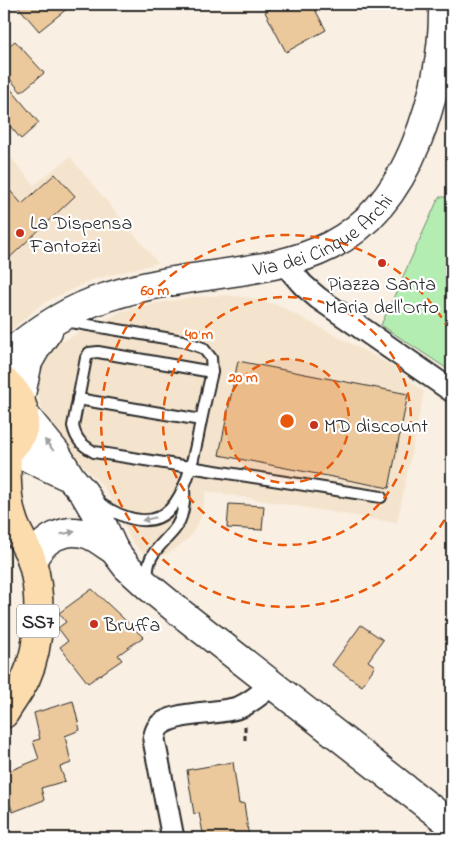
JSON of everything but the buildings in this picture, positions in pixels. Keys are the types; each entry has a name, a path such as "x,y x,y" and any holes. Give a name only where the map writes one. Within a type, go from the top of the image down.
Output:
{"main road":[{"name":"Via dei Cinque Archi","path":"4,358 24,340 56,320 75,309 107,297 174,280 251,270 284,263 317,252 356,229 382,204 399,179 419,136 434,86 442,43 443,4"},
{"path":"5,452 17,441 23,428 16,398 28,362 56,320"},
{"path":"16,398 78,486 101,522 114,550 127,567 149,587 452,825"},
{"path":"5,452 27,457 78,486"},
{"name":"SS7","path":"4,714 26,679 32,662 36,644 38,601 32,562 24,541 9,515 10,504 5,452"},
{"path":"32,562 36,552 52,537 62,533 76,531 91,536 114,550"}],"street":[{"path":"284,263 303,285 318,298 452,391"},
{"path":"173,838 154,740 155,734 150,728 177,718 239,707 251,701 273,684"}],"lane":[{"path":"56,320 183,341 203,348 211,358 212,372 192,467 184,489 172,508 163,515 140,521 128,519 112,511 78,486"},
{"path":"212,372 98,352 89,353 86,358 73,426 75,435 82,444 94,452 381,497"},
{"path":"78,399 201,420"},
{"path":"149,587 147,573 150,559 156,548 175,530 185,501 184,489"}],"path":[{"path":"244,729 245,740"}],"shaded area":[{"path":"4,149 34,185 70,157 158,263 91,280 42,304 4,334"},
{"path":"225,295 251,298 278,305 389,364 424,392 397,523 206,491 201,517 190,537 174,550 162,556 150,555 140,551 131,540 111,499 101,484 47,429 35,383 47,353 57,344 122,311 194,297"}],"green space":[{"path":"439,197 452,197 452,372 381,325"}],"place":[{"name":"La Dispensa Fantozzi","path":"20,233"},
{"name":"Piazza Santa Maria dell'Orto","path":"382,263"},
{"name":"MD discount","path":"314,425"},
{"name":"Bruffa","path":"94,624"}]}
